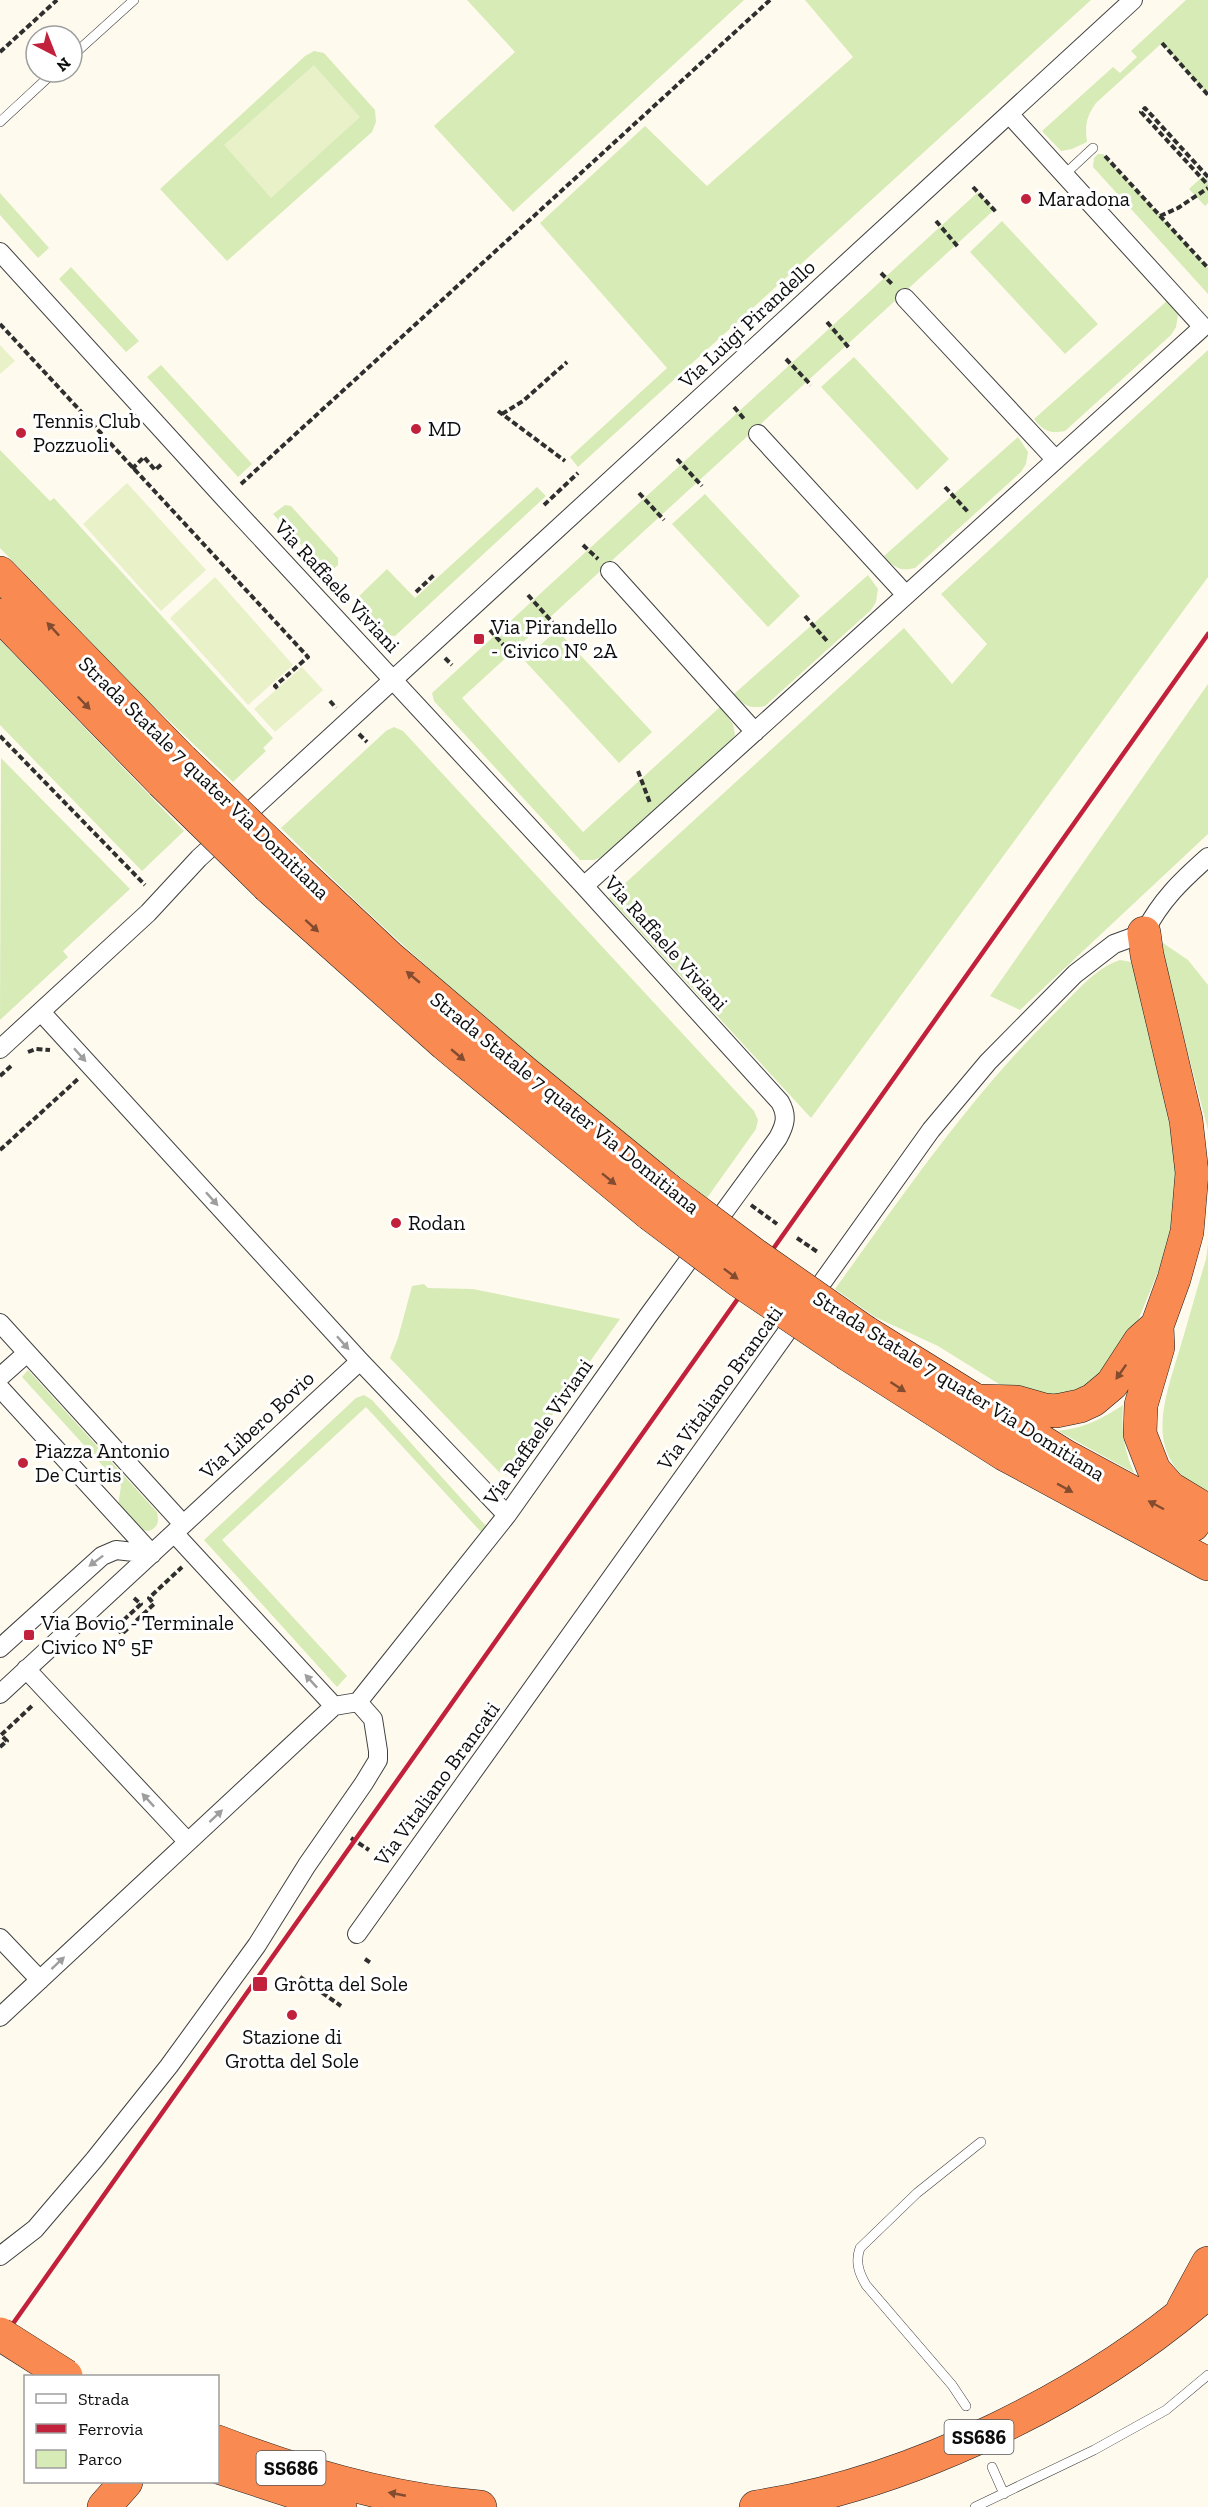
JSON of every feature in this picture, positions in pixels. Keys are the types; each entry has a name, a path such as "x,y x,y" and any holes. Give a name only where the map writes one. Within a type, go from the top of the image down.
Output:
{"highway":[{"name":"Strada Statale 7 quater Via Domitiana","path":"0,573 75,652 172,771"},
{"name":"Strada Statale 7 quater Via Domitiana","path":"0,615 172,771 280,876 445,1044 659,1201 738,1280 857,1344 974,1401 1065,1456 1208,1532"},
{"path":"1144,933 1147,956 1186,1120 1192,1173 1187,1232 1174,1279 1157,1326 1158,1347 1143,1394 1140,1434 1154,1470 1170,1488 1203,1508 1208,1514"},
{"path":"974,1401 1017,1402 1056,1411 1080,1406 1093,1400 1112,1384 1140,1341 1157,1326"},
{"name":"Strada Statale 7 quater Via Domitiana","path":"857,1344 1004,1454 1208,1564"},
{"path":"1180,2316 1208,2263"},
{"name":"SS686","path":"756,2507 826,2492 976,2438 1075,2387 1180,2316 1208,2292"},
{"path":"0,2334 64,2375"},
{"name":"SS686","path":"219,2442 292,2468 353,2498"},
{"name":"SS686","path":"219,2467 353,2498 480,2507"}],"street":[{"name":"Via Luigi Pirandello","path":"4,1045 148,913 200,858 392,680 1132,0"},
{"path":"584,886 1203,327 1009,114"},
{"name":"Via Raffaele Viviani","path":"0,252 584,886 780,1102 785,1111 786,1120 777,1138 507,1515 358,1702"},
{"path":"904,298 1056,460"},
{"path":"758,434 906,595"},
{"path":"609,571 755,732"},
{"path":"1144,933 1157,909 1169,894 1208,857"},
{"name":"Via Vitaliano Brancati","path":"357,1934 931,1130 988,1062 1075,974 1113,944 1144,933"},
{"path":"41,1012 360,1361 507,1515"},
{"path":"0,1323 334,1706"},
{"path":"0,1377 27,1353"},
{"name":"Via Libero Bovio","path":"0,1694 360,1361"},
{"path":"0,1388 152,1554"},
{"path":"0,1648 102,1556 116,1550 152,1554"},
{"path":"26,1669 188,1842"},
{"path":"0,2017 334,1706 358,1702 373,1719 378,1760 307,1864 257,1945 168,2066 94,2160 35,2229 0,2256"},
{"path":"0,1938 40,1980"}],"lane":[{"path":"84,45 134,0"},
{"path":"0,122 41,84"},
{"path":"1064,175 1093,148"},
{"path":"966,2406 952,2385 866,2285 858,2266 857,2257 860,2248 917,2193 981,2142"},
{"path":"975,2507 1094,2450 1166,2410 1208,2375"},
{"path":"992,2467 1004,2494"}],"path":[{"path":"0,52 57,0"},
{"path":"241,484 770,0"},
{"path":"1162,43 1208,95"},
{"path":"1160,216 1178,208 1208,187 1141,112 1145,108 1208,177"},
{"path":"1103,154 1208,268"},
{"path":"973,187 997,213"},
{"path":"936,221 959,248"},
{"path":"827,322 850,349"},
{"path":"0,324 308,657 275,686 278,688"},
{"path":"786,359 811,385"},
{"path":"565,461 500,412 523,401 567,362"},
{"path":"98,442 103,437"},
{"path":"132,469 144,458 155,470 163,463"},
{"path":"677,459 702,486"},
{"path":"544,505 578,473"},
{"path":"945,487 982,526"},
{"path":"639,493 664,520"},
{"path":"416,592 435,574"},
{"path":"528,595 554,623"},
{"path":"805,616 840,655"},
{"path":"490,630 515,658"},
{"path":"0,736 145,885"},
{"path":"638,771 657,820"},
{"path":"22,1056 36,1049 59,1053"},
{"path":"0,1150 81,1077"},
{"path":"749,1204 777,1224"},
{"path":"797,1238 825,1257"},
{"path":"134,1598 141,1604 116,1628 122,1634 154,1604 149,1598 185,1564"},
{"path":"0,1747 7,1741 1,1735 38,1701"},
{"path":"351,1838 369,1850"},
{"path":"365,1959 372,1964"},
{"path":"300,1977 341,2006"}],"green space":[{"path":"467,0 744,0 513,212 434,126 515,52"},
{"path":"805,0 1091,0 578,467 570,457 667,368 540,223 645,126 707,186 853,57"},
{"path":"1186,0 1208,0 1208,95 1162,43 1096,103 1087,121 1087,142 1061,151 1042,131 1113,67 1120,73 1137,57 1131,51"},
{"path":"314,51 324,53 375,110 376,122 372,132 227,261 160,189 305,56"},
{"path":"314,65 360,117 271,198 224,145"},
{"path":"1098,154 1103,154 1208,268 1208,294 1093,167 1094,158"},
{"path":"1203,176 1208,178 1208,203 1205,206 1189,189"},
{"path":"978,192 994,210 462,698 583,832 720,707 733,724 735,735 731,741 602,857 594,860 580,860 434,701 432,693"},
{"path":"0,193 49,248 38,258 0,215"},
{"path":"1002,221 1098,324 1065,354 970,252"},
{"path":"71,267 139,341 126,352 59,279"},
{"path":"1168,300 1178,315 1176,327 1171,335 1065,431 1051,432 1044,429 1034,419"},
{"path":"0,345 15,361 0,374"},
{"path":"1208,350 1208,577 811,1118 609,898 904,628 952,684 987,644 941,594"},
{"path":"854,357 949,459 917,490 821,387"},
{"path":"161,365 252,464 238,477 147,377"},
{"path":"1018,437 1028,452 1026,464 1021,472 915,568 897,568 884,556"},
{"path":"0,450 50,501 54,498 273,738 263,748 266,751 233,782 138,691 0,548"},
{"path":"127,483 206,570 161,611 83,524"},
{"path":"537,487 546,496 395,636 386,635 354,601 387,569 415,598"},
{"path":"705,494 800,596 768,627 672,524"},
{"path":"285,505 291,506 338,558 338,565 328,574 273,514"},
{"path":"868,575 878,589 876,602 871,610 765,706 751,707 744,704 734,694"},
{"path":"215,577 293,665 248,705 170,618"},
{"path":"557,630 652,732 619,763 524,660"},
{"path":"0,640 184,831 142,871 0,725"},
{"path":"302,667 323,690 275,732 254,709"},
{"path":"1208,684 1208,834 1020,1010 990,996"},
{"path":"394,727 403,731 754,1111 758,1120 756,1129 707,1198 596,1111 488,1020 382,926 281,828 386,731"},
{"path":"1,758 130,889 63,951 68,957 0,1020"},
{"path":"1163,943 1188,960 1208,985 1208,1130 1161,949"},
{"path":"1120,960 1131,962 1135,970 1177,1160 1171,1231 1164,1257 1133,1333 1113,1369 1065,1398 1007,1389 938,1346 875,1317 835,1289 914,1179 998,1074 1028,1040 1088,980 1103,968"},
{"path":"1208,1244 1208,1494 1187,1480 1173,1464 1165,1448 1163,1430 1168,1391 1206,1259"},
{"path":"424,1284 428,1288 473,1289 620,1319 509,1476 499,1472 390,1358 398,1338 412,1286"},
{"path":"28,1370 157,1512 158,1523 151,1530 141,1529 118,1506 121,1486 22,1377"},
{"path":"364,1395 372,1400 486,1526 481,1532 366,1407 222,1540 347,1676 337,1687 204,1540 356,1398"},
{"path":"1123,1405 1124,1440 1134,1473 1058,1431 1092,1422"}],"railway":[{"path":"0,2342 1208,634"}],"place":[{"name":"Maradona","path":"1026,199"},
{"name":"MD","path":"416,429"},
{"name":"Tennis Club Pozzuoli","path":"21,433"},
{"name":"Via Pirandello - Civico N° 2A","path":"479,639"},
{"name":"Rodan","path":"396,1223"},
{"name":"Piazza Antonio De Curtis","path":"23,1463"},
{"name":"Via Bovio - Terminale Civico N° 5F","path":"29,1635"},
{"name":"Grotta del Sole","path":"260,1984"},
{"name":"Stazione di Grotta del Sole","path":"292,2015"}]}
